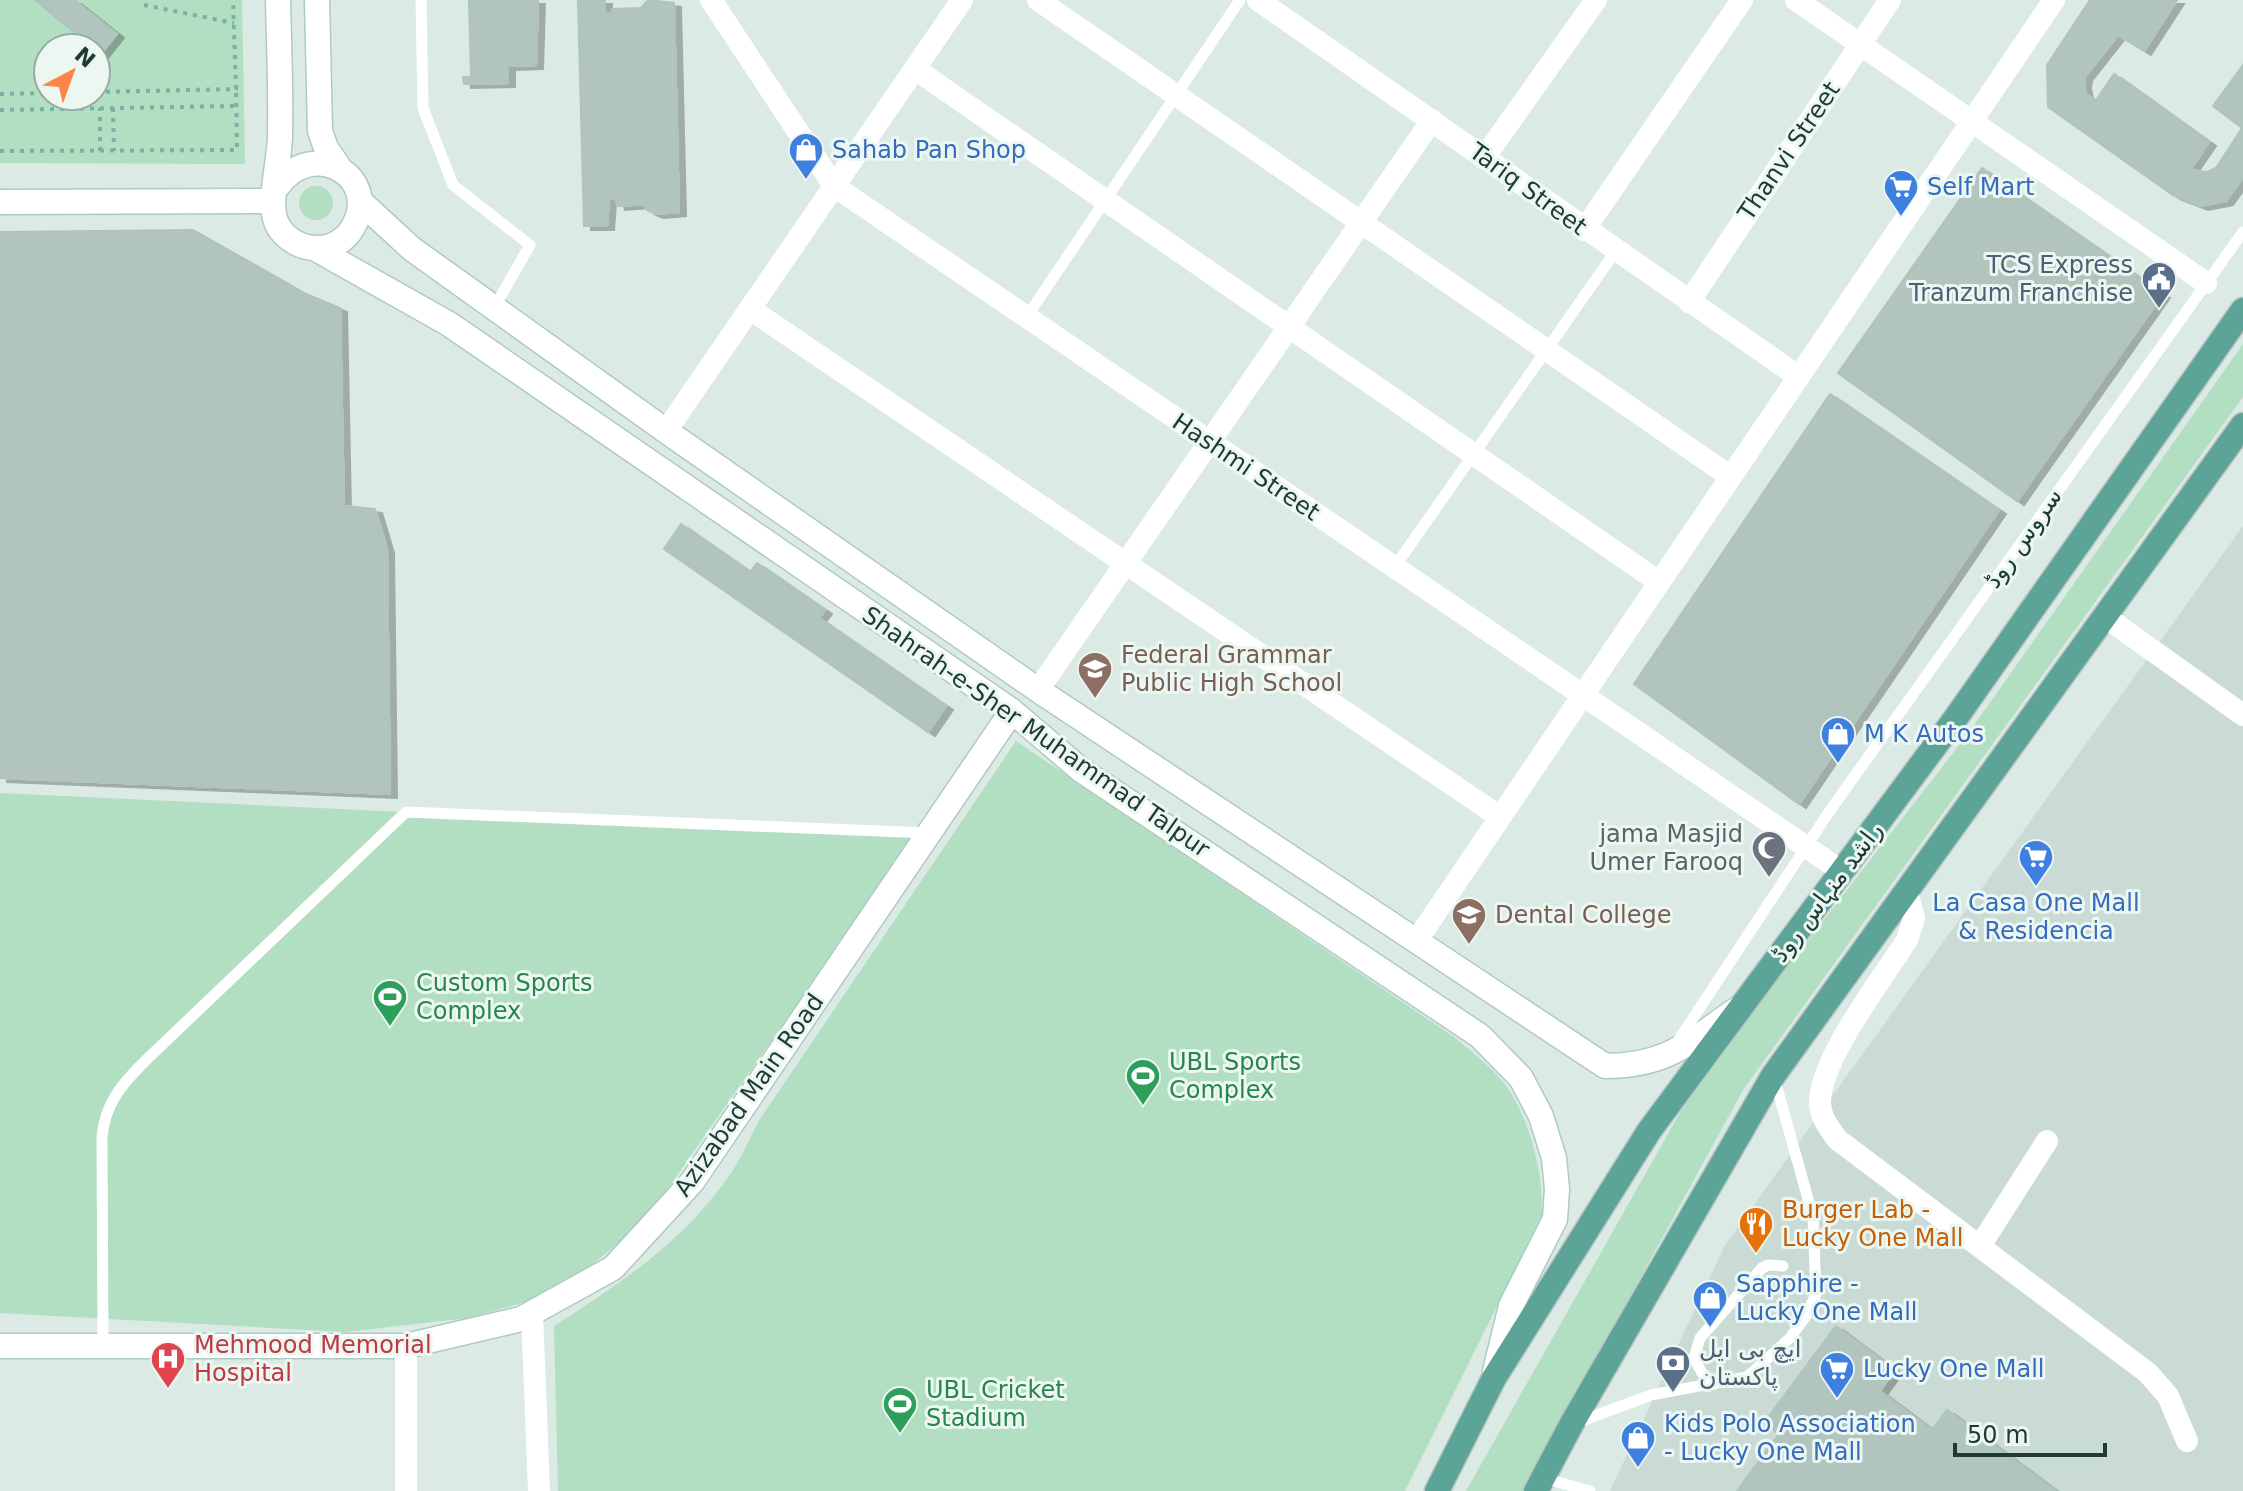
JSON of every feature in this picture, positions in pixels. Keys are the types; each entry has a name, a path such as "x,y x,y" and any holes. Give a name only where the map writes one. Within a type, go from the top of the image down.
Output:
{"main road":[{"path":"278,0 280,136 274,216 280,229 302,246 316,249 342,241 351,231 362,203 351,179 326,148 320,131 317,0"},
{"path":"275,194 285,175 312,162 341,170"},
{"path":"0,202 275,194"},
{"name":"Shahrah-e-Sher Muhammad Talpur","path":"362,203 394,235 494,308 1038,690 1605,1066 1637,1066 1667,1057 1742,1006"},
{"name":"Shahrah-e-Sher Muhammad Talpur","path":"316,249 449,324 1012,711 1081,770 1480,1036 1521,1078 1541,1116 1554,1158 1555,1219 1511,1306 1494,1378"},
{"name":"راشد منہاس روڈ","path":"1437,1491 1494,1378 1649,1131 1843,872 2243,310"},
{"path":"2169,418 2243,325"},
{"path":"1540,1485 1571,1425 1773,1076 2107,618 2243,424"},
{"name":"Azizabad Main Road","path":"0,1346 406,1346 532,1313 613,1268 692,1182 1012,711"}],"street":[{"name":"Hashmi Street","path":"711,0 834,186 1843,872"},
{"path":"666,431 962,0"},
{"path":"1038,0 1731,477"},
{"name":"Tariq Street","path":"1258,0 1615,252 1799,377"},
{"path":"1484,158 1596,0"},
{"path":"1584,230 1742,0"},
{"path":"1796,0 2206,283"},
{"name":"Thanvi Street","path":"1689,302 1890,0"},
{"path":"1417,940 2054,0"},
{"path":"915,69 1659,582"},
{"path":"1038,690 1432,120"},
{"path":"750,309 1500,817"},
{"path":"2107,618 2243,715"},
{"path":"1907,892 1914,918 1907,940 1828,1067 1820,1103 1824,1122 1838,1140 2148,1373 2168,1396 2187,1441"},
{"path":"1980,1246 2047,1141"},
{"path":"532,1313 539,1491"},
{"path":"406,1346 406,1491"}],"lane":[{"path":"421,0 423,108 453,185 530,245 494,308"},
{"path":"1026,318 1240,0"},
{"name":"سروس روڈ","path":"1667,1057 1806,846 2243,232"},
{"path":"1394,568 1615,252"},
{"path":"103,1346 102,1137 109,1104 144,1062 406,812 930,833"},
{"path":"1571,1425 1651,1395 1747,1377 1771,1357 1806,1316 1816,1294 1813,1217 1773,1076"},
{"path":"1715,1384 1702,1373 1694,1358 1700,1338 1762,1268 1768,1265 1783,1266"},
{"path":"1540,1485 1590,1491"}],"path":[{"path":"0,151 237,150 233,0"},
{"path":"144,5 234,23"},
{"path":"112,92 236,89"},
{"path":"0,94 32,93"},
{"path":"114,151 113,108 236,106"},
{"path":"0,110 32,109"},
{"path":"100,112 100,151"}],"shaded area":[{"path":"2243,526 2243,1491 1610,1491 1725,1245"}],"green space":[{"path":"0,0 242,0 245,164 0,163"},
{"path":"316,186 328,191 333,203 328,215 316,220 304,215 299,203 304,191"},
{"path":"2243,344 2243,397 1743,1090 1524,1491 1466,1491 1681,1111 1758,1005 1970,731"},
{"name":"UBL Sports Complex","path":"1016,741 1454,1037 1500,1078 1512,1095 1526,1123 1535,1154 1541,1185 1542,1216 1405,1491 558,1491 554,1326 648,1261 709,1202 732,1172 760,1119"},
{"name":"Custom Sports Complex","path":"0,793 915,836 645,1221 558,1293 468,1318 345,1332 0,1313"}],"building":[{"path":"35,0 74,0 117,34 112,40 112,32 74,32"},
{"path":"469,0 538,0 536,65 508,66 508,83 464,84 463,77 471,77"},
{"path":"578,0 605,0 605,13 612,14 613,9 641,8 648,0 674,3 679,212 656,214 647,210 645,204 618,206 616,199 609,199 607,226 584,226"},
{"path":"2090,0 2177,0 2144,51 2118,35 2085,77 2084,85 2086,94 2096,100 2114,74 2209,142 2190,170 2207,172 2216,168 2242,128 2213,106 2243,65 2243,177 2226,201 2201,206 2173,195 2048,107 2047,65"},
{"path":"1982,168 2163,294 2017,501 1838,373"},
{"path":"193,230 306,294 340,308 344,506 375,509 387,549 390,794 0,778 0,232"},
{"path":"1830,394 1999,510 1799,804 1634,684"},
{"path":"681,524 750,572 757,563 825,610 819,618 946,706 928,732 664,549"},
{"name":"Lucky One Mall","path":"1836,1326 1895,1370 1880,1391 1932,1430 1947,1410 2056,1491 1737,1491 1779,1434 1764,1423"}],"place":[{"name":"Sahab Pan Shop","path":"806,181"},
{"name":"Self Mart","path":"1901,218"},
{"name":"TCS Express Tranzum Franchise","path":"2159,310"},
{"name":"Federal Grammar Public High School","path":"1095,700"},
{"name":"M K Autos","path":"1838,765"},
{"name":"jama Masjid Umer Farooq","path":"1769,879"},
{"name":"La Casa One Mall & Residencia","path":"2036,888"},
{"name":"Dental College","path":"1469,946"},
{"name":"Custom Sports Complex","path":"390,1028"},
{"name":"UBL Sports Complex","path":"1143,1107"},
{"name":"Burger Lab - Lucky One Mall","path":"1756,1255"},
{"name":"Sapphire - Lucky One Mall","path":"1710,1329"},
{"name":"Mehmood Memorial Hospital","path":"168,1390"},
{"name":"ایچ بی ایل پاکستان","path":"1673,1394"},
{"name":"Lucky One Mall","path":"1837,1400"},
{"name":"UBL Cricket Stadium","path":"900,1435"},
{"name":"Kids Polo Association - Lucky One Mall","path":"1638,1469"}]}
